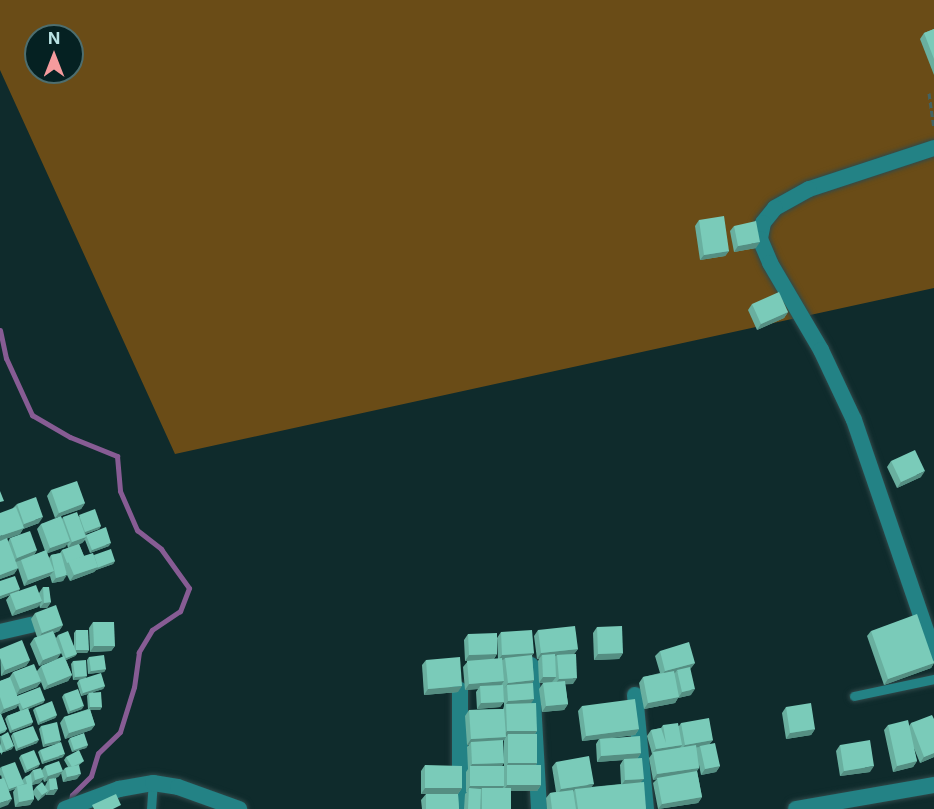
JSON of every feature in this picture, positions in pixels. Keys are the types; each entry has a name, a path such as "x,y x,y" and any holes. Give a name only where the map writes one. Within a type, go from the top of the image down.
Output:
{"street":[{"path":"934,148 809,189 775,208 763,223 760,238 770,263 821,350 854,420 934,654"},
{"path":"0,632 31,625"},
{"path":"531,665 539,809"},
{"path":"460,690 460,809"},
{"path":"635,695 646,809"},
{"path":"65,809 92,798 153,783 178,787 239,809"},
{"path":"796,809 817,808 934,785"}],"lane":[{"path":"854,696 934,680"},
{"path":"151,809 153,783"}],"path":[{"path":"929,93 934,127"}],"shaded area":[{"path":"0,0 934,0 934,288 175,454 0,70"}],"building":[{"path":"934,29 934,59 924,33"},
{"path":"724,216 729,251 704,255 699,220"},
{"path":"756,221 760,242 738,246 734,226"},
{"path":"779,292 788,312 761,324 752,304"},
{"path":"915,450 925,471 901,482 891,461"},
{"path":"77,481 85,503 59,513 51,490"},
{"path":"36,497 43,517 24,524 17,504"},
{"path":"16,507 24,528 0,536 0,513"},
{"path":"95,509 101,526 85,532 79,515"},
{"path":"77,512 86,537 72,542 63,517"},
{"path":"61,516 70,541 50,548 41,524"},
{"path":"106,527 111,543 92,550 86,535"},
{"path":"30,531 37,550 17,558 10,538"},
{"path":"7,538 18,568 0,575 0,541"},
{"path":"79,544 84,556 67,563 62,550"},
{"path":"111,549 115,561 97,568 94,555"},
{"path":"46,550 54,571 28,580 21,560"},
{"path":"61,553 67,575 56,578 51,555"},
{"path":"93,553 98,567 74,575 68,561"},
{"path":"15,576 20,589 0,596 0,581"},
{"path":"36,585 42,601 16,610 10,594"},
{"path":"43,587 49,587 51,602 44,603"},
{"path":"56,605 63,625 42,633 35,613"},
{"path":"917,614 934,663 888,679 871,631"},
{"path":"93,622 114,622 115,646 94,646"},
{"path":"575,626 578,649 541,653 538,630"},
{"path":"622,626 623,653 598,654 597,627"},
{"path":"76,630 88,630 89,650 76,650"},
{"path":"532,630 534,653 502,655 501,632"},
{"path":"53,631 61,653 43,660 34,638"},
{"path":"68,631 77,654 66,658 58,635"},
{"path":"497,633 497,654 469,655 468,634"},
{"path":"22,640 30,660 5,670 0,658 0,649"},
{"path":"689,642 695,663 665,671 660,651"},
{"path":"555,654 556,677 543,677 542,655"},
{"path":"576,654 577,678 559,679 557,655"},
{"path":"104,655 106,669 91,671 89,657"},
{"path":"532,655 534,680 508,683 505,658"},
{"path":"64,656 72,675 48,685 41,666"},
{"path":"460,657 462,686 428,689 426,660"},
{"path":"502,658 504,681 469,684 467,661"},
{"path":"86,660 87,676 75,677 73,661"},
{"path":"34,664 41,681 20,689 13,672"},
{"path":"690,667 695,689 682,692 677,670"},
{"path":"674,671 679,697 648,703 643,677"},
{"path":"101,673 105,686 83,693 79,680"},
{"path":"10,677 20,703 4,709 0,697 0,681"},
{"path":"565,681 568,704 546,706 543,683"},
{"path":"533,683 534,699 508,701 507,685"},
{"path":"503,685 504,702 481,703 480,686"},
{"path":"40,687 45,700 23,709 17,696"},
{"path":"78,689 84,706 70,711 64,694"},
{"path":"101,692 102,707 90,707 89,693"},
{"path":"635,699 639,729 586,736 582,706"},
{"path":"52,701 57,715 40,722 35,708"},
{"path":"536,703 537,731 507,731 506,704"},
{"path":"811,703 815,729 790,733 786,707"},
{"path":"28,708 33,722 12,730 7,716"},
{"path":"90,709 95,725 69,733 64,717"},
{"path":"504,709 506,737 471,739 469,710"},
{"path":"0,714 7,729 0,732"},
{"path":"932,715 934,753 924,757 911,723"},
{"path":"709,718 713,740 685,745 681,723"},
{"path":"908,720 917,761 897,766 888,725"},
{"path":"57,722 61,740 45,744 41,726"},
{"path":"678,723 682,745 656,749 651,730 661,728 666,743 663,725"},
{"path":"33,726 39,740 18,748 13,733"},
{"path":"8,732 14,746 6,750 1,736"},
{"path":"84,733 88,745 74,750 70,738"},
{"path":"508,734 537,734 537,763 508,763"},
{"path":"640,736 641,753 601,756 600,739"},
{"path":"503,740 504,763 472,764 471,742"},
{"path":"870,740 874,766 844,771 840,745"},
{"path":"61,742 65,754 44,761 40,750"},
{"path":"715,743 720,766 705,769 700,746"},
{"path":"696,745 699,768 657,774 653,752"},
{"path":"34,750 40,764 27,770 21,755"},
{"path":"79,750 84,761 72,767 66,757"},
{"path":"589,756 594,784 561,789 556,762"},
{"path":"642,758 644,779 625,780 624,759"},
{"path":"59,761 63,771 48,776 45,766"},
{"path":"15,762 24,784 9,789 1,767"},
{"path":"79,765 81,774 67,777 65,768"},
{"path":"425,765 462,766 462,788 425,788"},
{"path":"507,765 541,765 541,785 507,785"},
{"path":"470,766 504,766 504,786 470,786"},
{"path":"41,768 44,777 35,780 33,770"},
{"path":"697,771 702,797 662,804 657,778"},
{"path":"31,774 34,799 19,802 17,786 27,784 25,777"},
{"path":"4,778 12,799 0,803 0,779"},
{"path":"56,778 58,789 50,790 49,779"},
{"path":"42,782 48,791 42,795 36,787"},
{"path":"644,782 646,809 578,809 575,789"},
{"path":"469,788 481,789 480,809 468,809"},
{"path":"482,788 511,788 511,809 482,809"},
{"path":"573,790 576,809 552,809 550,793"},
{"path":"116,794 121,805 113,809 94,809 92,805"},
{"path":"426,794 458,794 459,809 426,809"}],"waterway":[{"path":"0,330 6,358 32,415 70,437 117,456 120,491 137,530 161,549 189,588 180,611 152,630 139,652 134,687 120,732 98,753 91,776 72,795 70,804"}]}
